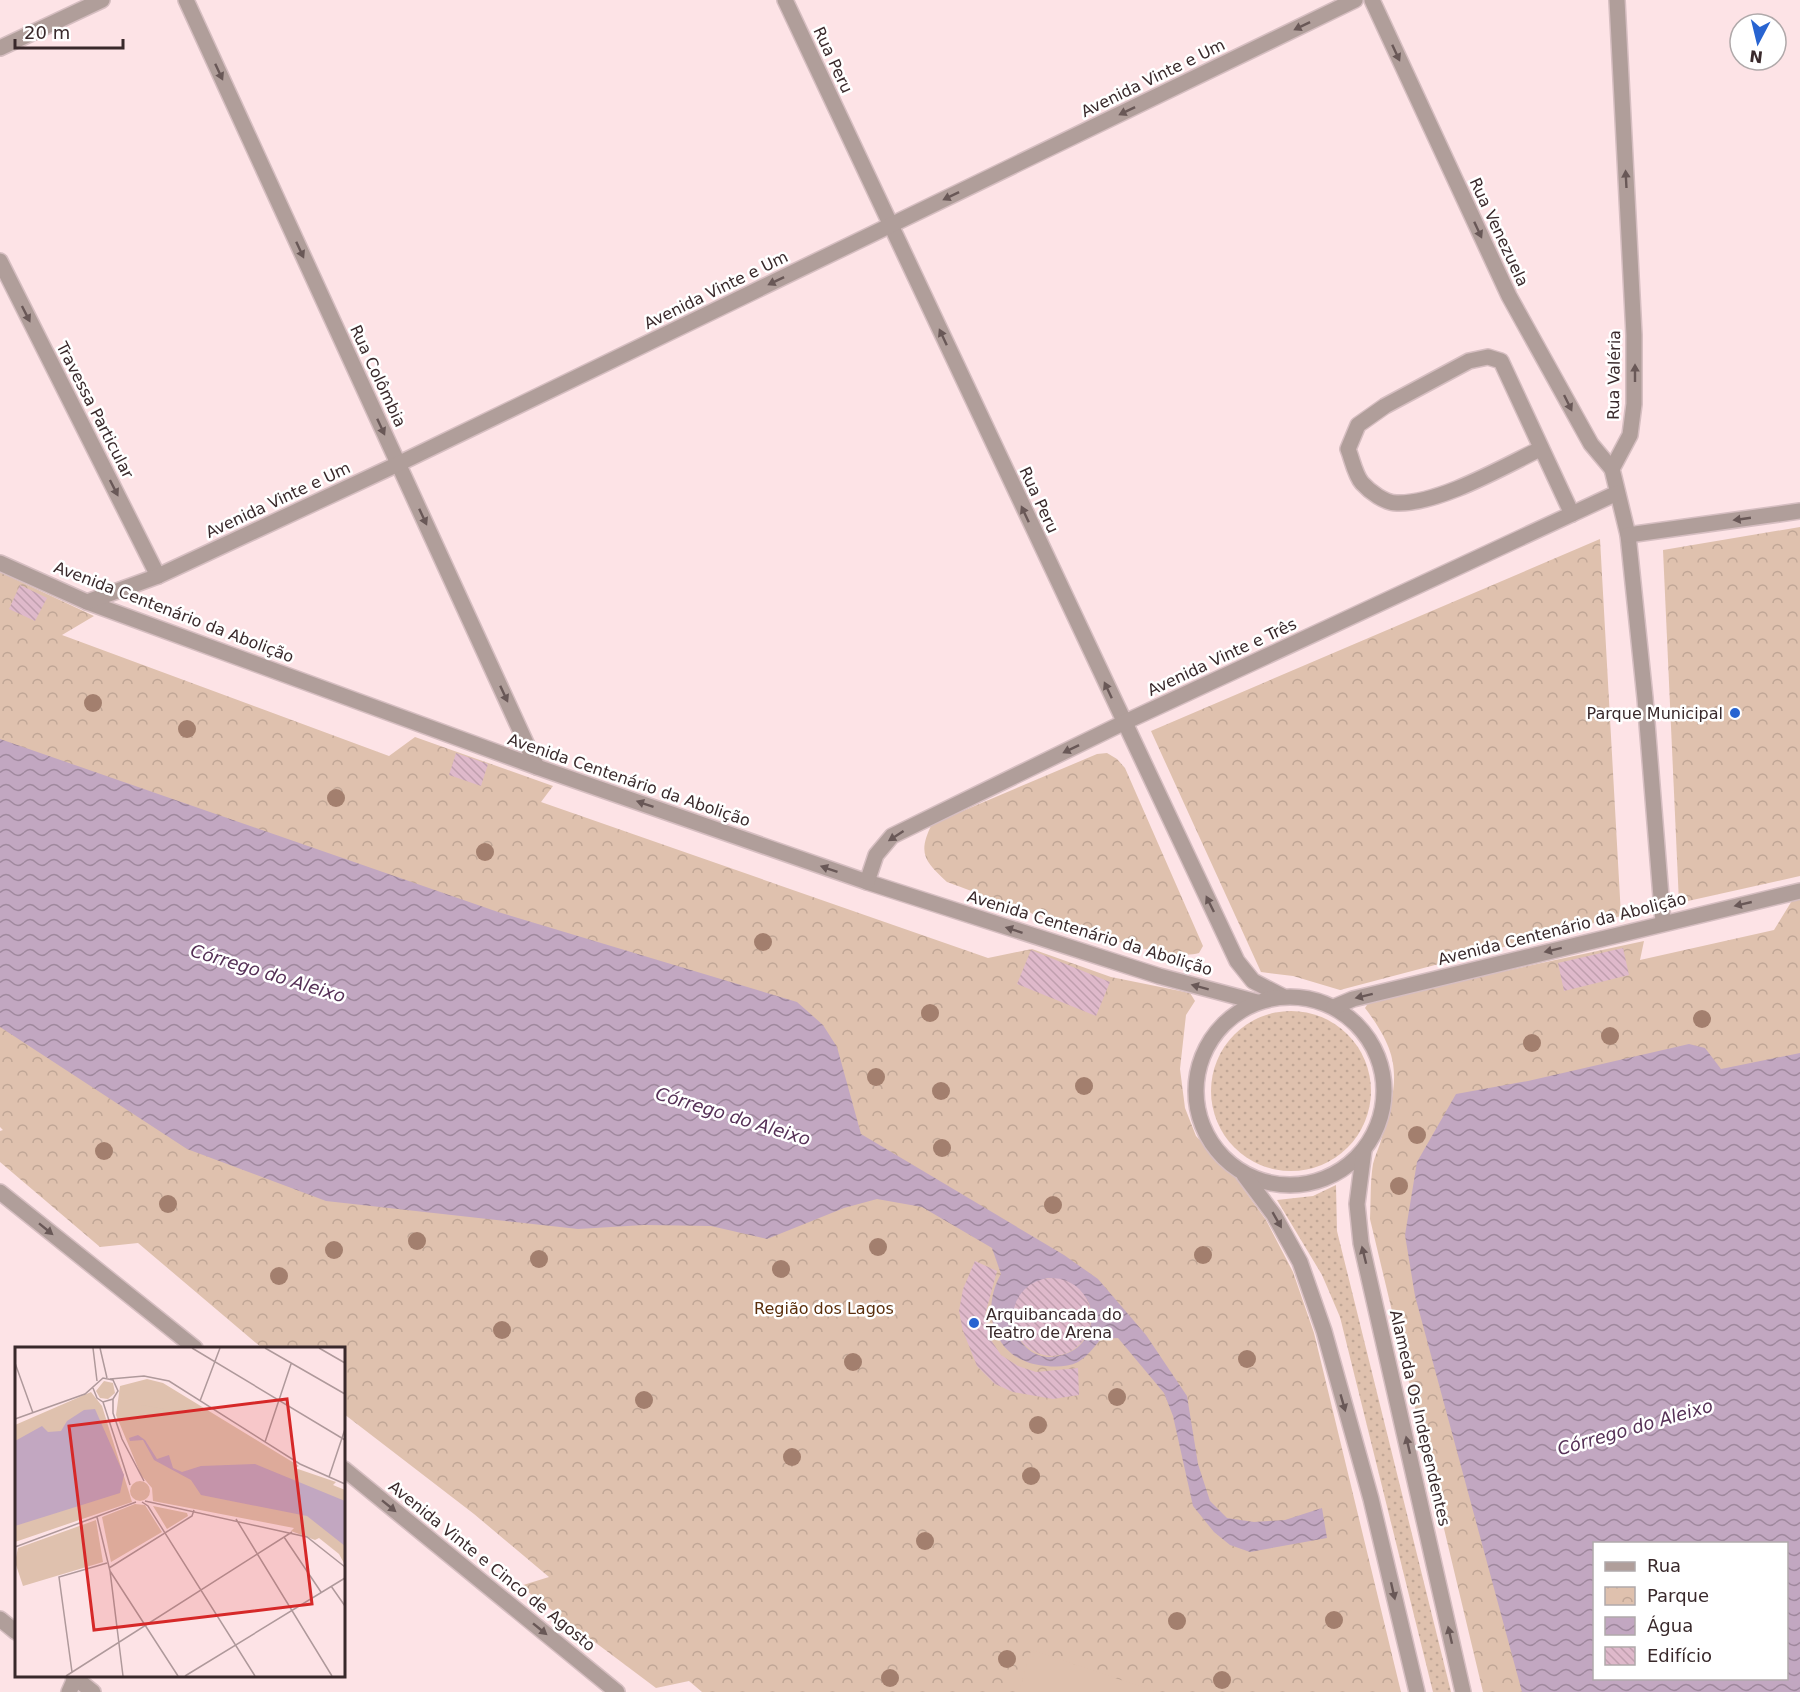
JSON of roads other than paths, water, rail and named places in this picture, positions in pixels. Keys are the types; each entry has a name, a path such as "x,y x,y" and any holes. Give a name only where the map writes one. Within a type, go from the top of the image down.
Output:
{"street":[{"path":"0,48 102,0"},
{"name":"Rua Colômbia","path":"186,0 537,767"},
{"name":"Rua Peru","path":"785,0 1123,723 1237,961 1253,981 1282,996"},
{"name":"Avenida Vinte e Um","path":"87,602 158,576 398,464 1355,0"},
{"name":"Rua Venezuela","path":"1372,0 1509,296 1591,444 1612,469"},
{"name":"Rua Valéria","path":"1612,469 1630,435 1635,404 1634,335 1617,0"},
{"name":"Travessa Particular","path":"0,261 158,576"},
{"path":"1540,448 1463,486 1412,502 1395,503 1373,494 1360,481 1348,448 1358,425 1385,406 1469,361 1488,357 1501,361 1572,514"},
{"path":"1612,469 1628,535 1645,698 1663,922"},
{"name":"Avenida Vinte e Três","path":"867,882 876,855 892,836 1123,723 1617,493"},
{"path":"1628,535 1800,511"},
{"name":"Avenida Centenário da Abolição","path":"0,563 87,602 537,767 867,882 1159,976 1257,1002"},
{"name":"Avenida Centenário da Abolição","path":"1334,1007 1353,999 1663,922 1800,891"},
{"path":"1282,996 1309,998 1334,1007 1357,1024 1373,1046 1383,1072 1385,1100 1378,1126 1364,1150 1338,1172 1307,1184 1285,1185 1263,1182 1242,1173 1225,1160 1211,1143 1201,1124 1195,1102 1195,1081 1200,1059 1210,1039 1233,1014 1257,1002 1282,996"},
{"name":"Alameda Os Independentes","path":"1364,1150 1357,1204 1361,1243 1462,1692"},
{"path":"1242,1173 1274,1215 1300,1262 1324,1331 1371,1499 1417,1692"},
{"path":"0,1192 194,1347"},
{"name":"Avenida Vinte e Cinco de Agosto","path":"345,1470 617,1692"},
{"path":"0,1619 15,1631"},
{"path":"69,1692 75,1677"},
{"path":"76,1677 93,1692"}],"water":[{"name":"Córrego do Aleixo","path":"0,739 498,912 797,1002 823,1025 837,1047 861,1134 1064,1255 1098,1279 1146,1335 1187,1396 1198,1464 1210,1501 1227,1518 1254,1522 1285,1520 1322,1508 1327,1538 1250,1552 1230,1545 1214,1532 1193,1506 1173,1416 1164,1393 1118,1338 1101,1339 1081,1360 1066,1366 1029,1363 1015,1356 996,1334 992,1320 991,1305 994,1289 1001,1274 992,1248 922,1207 877,1199 844,1208 767,1239 711,1226 644,1225 578,1229 326,1201 187,1149 0,1027","holes":["1048,1278 1059,1280 1078,1289 1085,1297 1090,1305 1091,1326 1077,1348 1065,1354 1048,1357 1033,1352 1022,1343 1015,1329 1014,1314 1018,1299 1029,1287"]},
{"name":"Córrego do Aleixo","path":"1689,1044 1705,1048 1721,1069 1800,1053 1800,1692 1522,1692 1415,1296 1405,1235 1417,1162 1456,1094 1528,1081"}],"place":[{"name":"Parque Municipal","path":"1735,713"},
{"name":"Arquibancada do Teatro de Arena","path":"974,1323"}],"park label":[{"name":"Região dos Lagos","path":"824,1308"}]}
